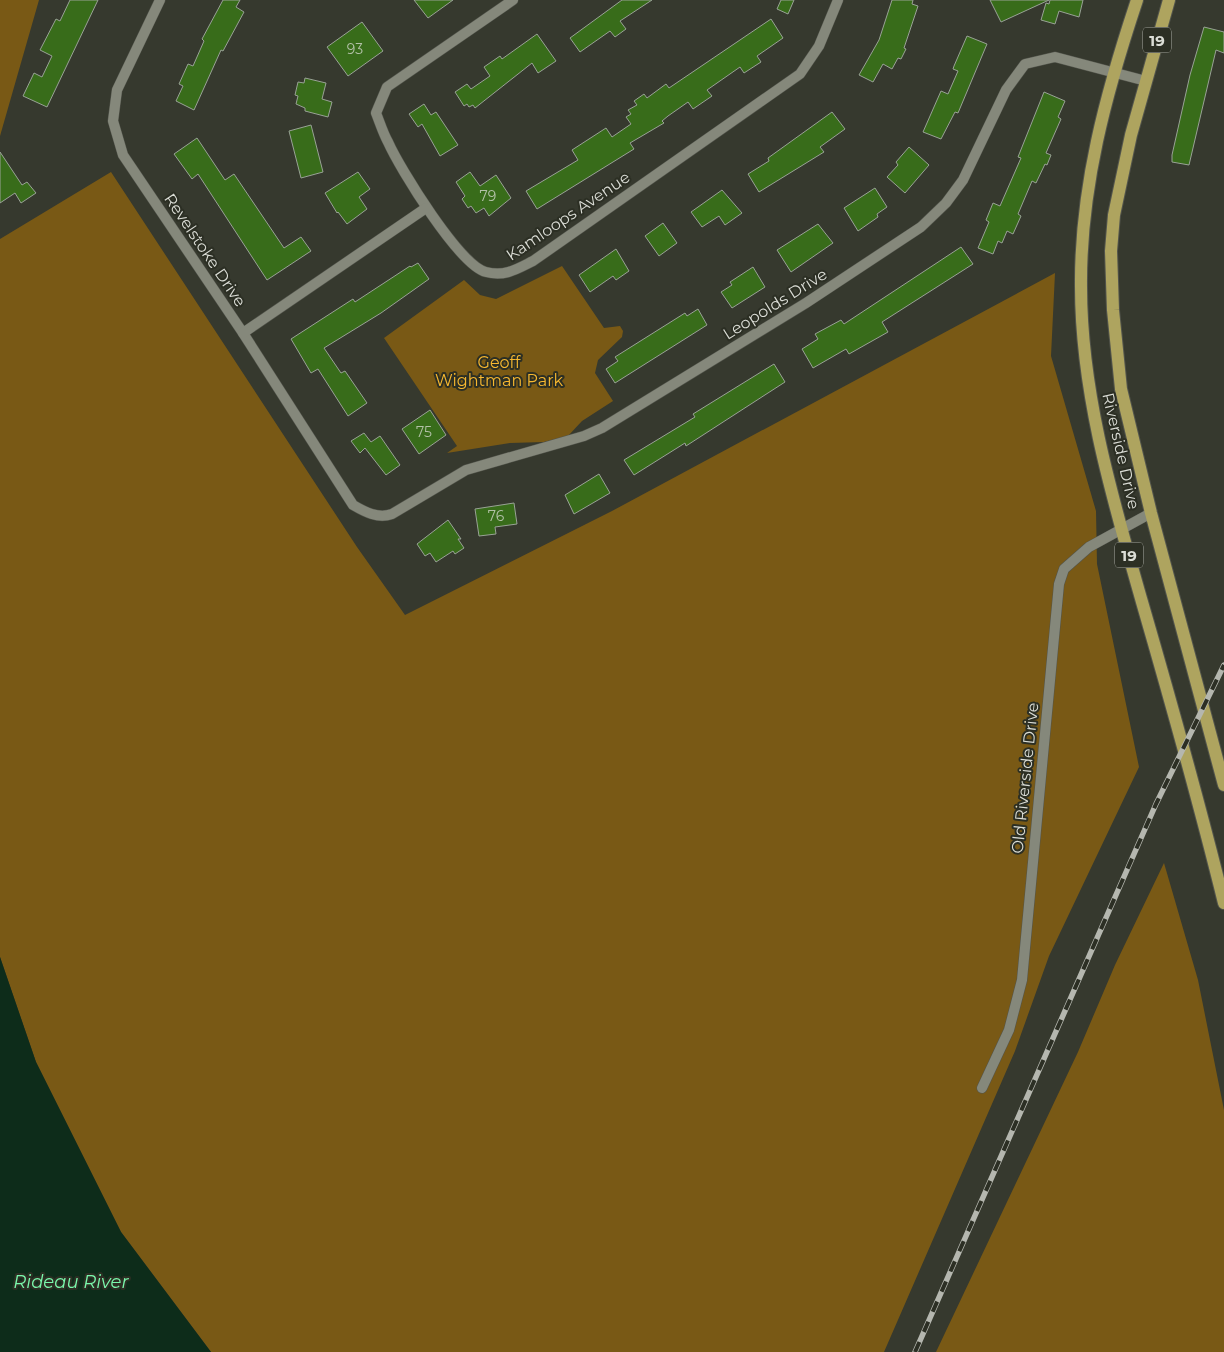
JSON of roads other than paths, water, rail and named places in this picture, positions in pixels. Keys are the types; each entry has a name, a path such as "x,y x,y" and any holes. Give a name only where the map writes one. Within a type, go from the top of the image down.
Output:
{"main road":[{"name":"Riverside Drive","path":"1137,0 1113,73 1085,200 1081,288 1090,390 1122,530 1201,808 1224,903"},
{"name":"Riverside Drive","path":"1169,0 1146,81 1114,215 1111,267 1117,362 1121,389 1151,513 1224,785"}],"street":[{"name":"Revelstoke Drive","path":"160,0 117,90 113,121 123,155 243,332 352,504"},
{"name":"Kamloops Avenue","path":"513,0 387,86 376,114 388,143 426,208 470,263 484,272 507,274 533,260 800,74 819,46 838,0"},
{"name":"Leopolds Drive","path":"352,504 370,514 386,516 466,470 584,436 602,428 806,303 921,227 946,203 963,180 1006,90 1025,64 1055,56 1146,81"},
{"path":"243,332 426,208"},
{"name":"Old Riverside Drive","path":"982,1088 1009,1030 1022,980 1059,584 1064,569 1089,547 1151,513"}],"water":[{"name":"Rideau River","path":"0,957 36,1062 121,1232 211,1352 0,1352"}],"railway":[{"path":"915,1352 1156,804 1224,665"}],"park label":[{"name":"Geoff Wightman Park","path":"499,371"}]}
